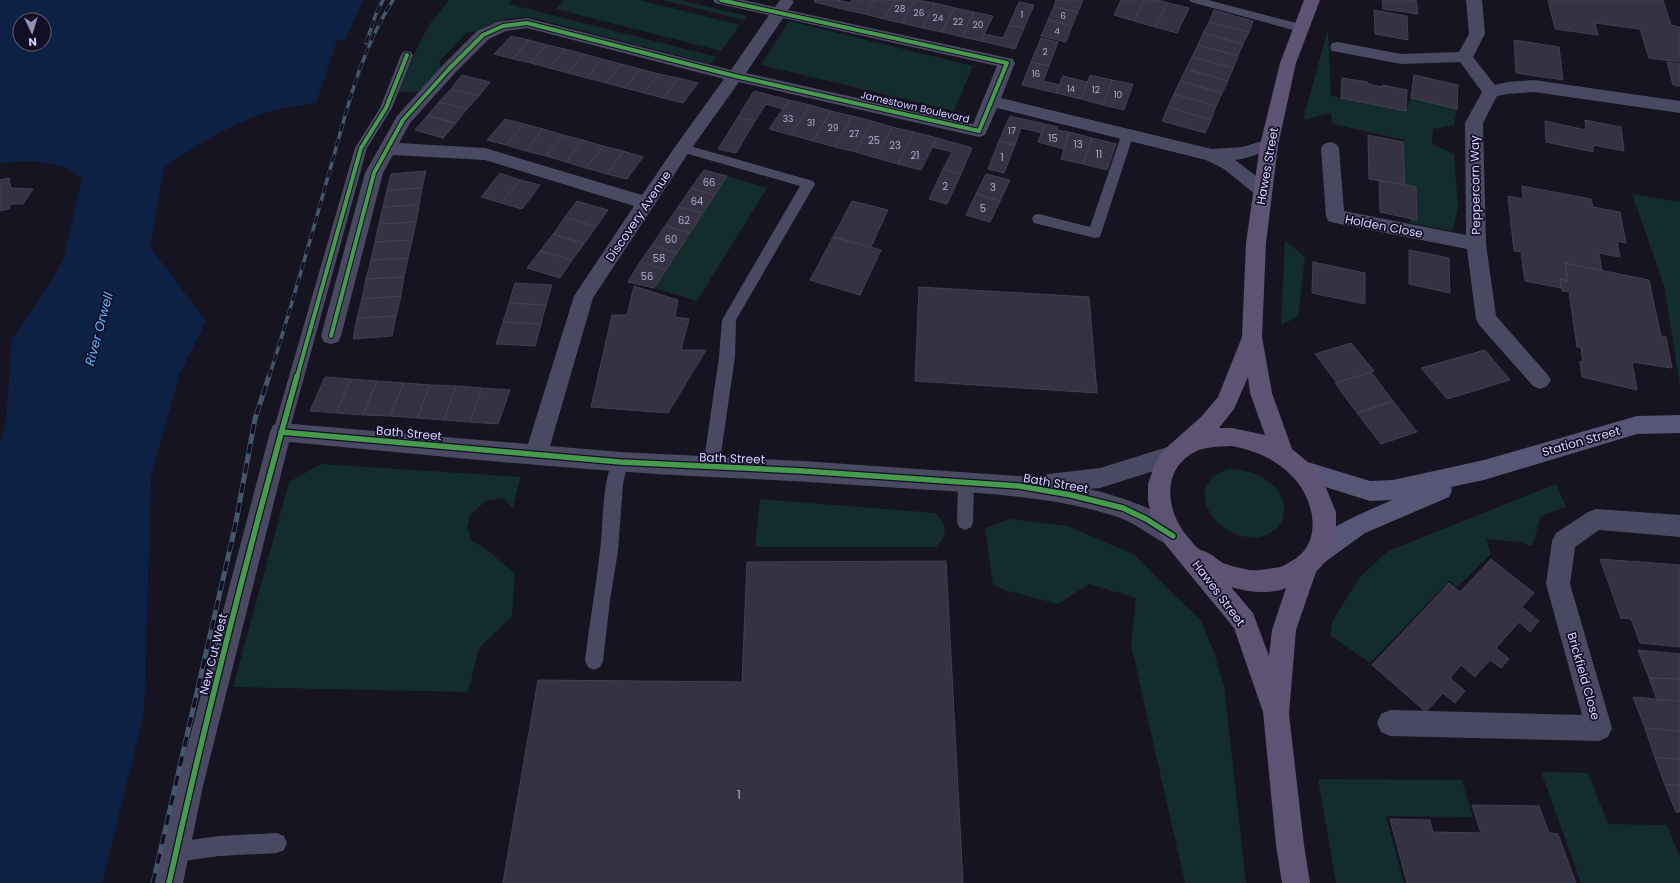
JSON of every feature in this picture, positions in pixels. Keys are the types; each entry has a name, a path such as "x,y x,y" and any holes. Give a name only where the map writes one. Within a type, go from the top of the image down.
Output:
{"main road":[{"name":"Hawes Street","path":"1282,455 1261,393 1252,337 1256,243 1269,145 1288,63 1300,28 1312,0"},
{"name":"Hawes Street","path":"1252,337 1226,403 1209,424 1179,451 1164,468 1159,484 1159,495 1164,519 1181,545 1244,621 1276,714"},
{"name":"Hawes Street","path":"1179,451 1207,438 1232,437 1258,442 1282,455 1301,470 1316,490 1324,512 1324,534 1284,630 1276,714 1290,845 1296,883"},
{"name":"Hawes Street","path":"1181,545 1217,572 1250,581 1281,579 1312,560"}],"street":[{"path":"721,0 783,7"},
{"path":"1465,57 1477,34 1474,0"},
{"name":"Discovery Avenue","path":"536,455 584,296 683,148 783,7"},
{"name":"Jamestown Boulevard","path":"735,76 979,130 1007,63 783,7"},
{"path":"331,336 374,174 386,149 403,120 483,35 503,26 527,23 735,76"},
{"path":"1338,47 1401,59 1465,57"},
{"path":"1465,57 1491,92 1507,88 1534,86 1680,107"},
{"name":"Peppercorn Way","path":"1491,92 1474,123 1476,244 1486,319 1540,380"},
{"path":"992,101 1128,133 1212,155 1230,165 1262,190"},
{"path":"1212,155 1242,153 1269,145"},
{"name":"Holden Close","path":"1330,148 1335,216 1476,244"},
{"path":"386,149 485,154 646,203"},
{"name":"Station Street","path":"1301,470 1370,491 1393,490 1484,470 1637,425 1680,424"},
{"name":"Bath Street","path":"280,432 620,462 803,471 1019,486 1071,494 1122,508 1146,519 1181,545"},
{"name":"New Cut West","path":"170,883 190,786 280,432"},
{"name":"Bath Street","path":"1019,486 1100,478 1179,451"},
{"name":"Station Street","path":"1312,560 1357,526 1404,507 1484,470"},
{"name":"Brickfield Close","path":"1390,723 1599,728 1558,584 1564,541 1596,519 1680,526"}],"lane":[{"path":"1195,0 1300,28"},
{"path":"280,432 361,148 386,108 407,55"},
{"path":"1039,219 1095,233 1128,133"},
{"path":"683,148 808,184 729,320 727,357 711,467"},
{"path":"594,661 601,600 609,551 615,484 620,462"},
{"path":"965,522 966,483"},
{"path":"176,852 219,846 277,843"}],"green space":[{"path":"449,0 512,0 509,4 717,57 711,64 533,18 521,17 493,23 477,31 466,33 439,62 442,68 419,92 395,92 429,25"},
{"path":"564,0 639,0 740,25 721,51 556,9"},
{"path":"662,0 680,0 747,16 744,20"},
{"path":"789,21 973,66 954,111 761,65"},
{"path":"1328,29 1331,96 1406,111 1411,98 1457,109 1454,125 1433,129 1432,144 1454,154 1458,207 1453,231 1410,223 1410,218 1417,219 1416,187 1405,185 1403,142 1405,140 1332,124 1331,113 1303,120"},
{"path":"727,176 767,188 697,301 654,288"},
{"path":"1632,194 1680,202 1680,385 1664,285"},
{"path":"1285,241 1305,257 1298,317 1281,325"},
{"path":"321,464 520,477 513,508 503,498 486,501 470,515 467,527 472,541 483,547 515,573 512,616 479,648 468,692 233,687 289,482"},
{"path":"1229,469 1247,472 1266,479 1279,492 1283,500 1284,510 1282,521 1276,529 1260,537 1243,536 1227,530 1215,519 1207,505 1205,491 1212,479"},
{"path":"1556,484 1566,507 1541,516 1532,546 1519,542 1486,539 1491,554 1457,587 1449,581 1370,663 1330,635 1333,620 1360,577 1388,551"},
{"path":"760,499 935,513 942,522 945,530 943,538 936,547 755,547"},
{"path":"1010,519 1068,526 1135,555 1200,619 1213,650 1224,685 1246,883 1185,883 1131,645 1136,598 1089,584 1058,604 1004,590 993,584 985,528"},
{"path":"1541,772 1588,773 1608,824 1667,825 1680,857 1680,883 1581,883"},
{"path":"1318,779 1462,780 1473,817 1386,816 1404,883 1336,883"}],"water":[{"name":"River Orwell","path":"0,0 363,0 345,40 337,40 316,103 281,108 256,116 228,128 164,168 150,247 206,321 180,373 151,476 144,714 102,883 0,883 0,443 6,421 12,339 39,300 63,261 82,178 66,167 35,161 0,163"}],"building":[{"path":"815,0 836,0 851,3 846,10 814,2"},
{"path":"852,0 874,0 865,14 846,10"},
{"path":"874,0 895,0 884,19 865,14"},
{"path":"895,0 915,0 902,23 884,19"},
{"path":"915,0 935,3 922,28 902,23"},
{"path":"1056,0 1083,0 1078,12 1054,7"},
{"path":"1121,0 1144,0 1134,21 1114,15"},
{"path":"1144,0 1158,0 1168,3 1155,27 1134,21"},
{"path":"1382,0 1416,0 1418,14 1383,9"},
{"path":"1548,0 1663,0 1671,25 1680,28 1680,62 1649,58 1640,29 1595,23 1598,35 1555,29"},
{"path":"1019,2 1034,5 1024,28 1009,25"},
{"path":"935,3 955,8 942,32 922,28"},
{"path":"1168,3 1189,8 1177,33 1155,27"},
{"path":"1054,7 1078,12 1072,26 1048,20"},
{"path":"955,8 974,12 962,37 942,32"},
{"path":"1214,10 1253,21 1249,32 1209,22"},
{"path":"1374,10 1407,16 1408,40 1375,34"},
{"path":"974,12 993,16 981,41 962,37"},
{"path":"1048,20 1072,26 1066,42 1041,36"},
{"path":"1209,22 1249,32 1243,44 1203,33"},
{"path":"1009,25 1024,28 1015,49 981,41 985,34 1003,38"},
{"path":"1203,33 1243,44 1238,56 1198,45"},
{"path":"511,36 529,40 513,59 494,54"},
{"path":"1041,38 1058,42 1049,66 1031,62"},
{"path":"529,40 547,45 531,63 513,59"},
{"path":"1514,40 1559,47 1563,80 1516,73"},
{"path":"547,45 565,49 549,68 531,63"},
{"path":"1198,45 1238,56 1233,68 1192,57"},
{"path":"565,49 584,54 568,73 549,68"},
{"path":"584,54 602,59 587,78 568,73"},
{"path":"1192,57 1233,68 1228,81 1186,69"},
{"path":"602,59 621,64 606,83 587,78"},
{"path":"1031,62 1049,66 1043,81 1060,85 1056,93 1022,85"},
{"path":"1667,62 1680,64 1680,86 1673,85"},
{"path":"621,64 640,69 625,88 606,83"},
{"path":"640,69 659,74 644,93 625,88"},
{"path":"1186,69 1228,81 1222,93 1180,81"},
{"path":"659,74 678,78 663,98 644,93"},
{"path":"462,75 490,82 479,96 451,89"},
{"path":"1090,75 1112,80 1103,105 1081,99"},
{"path":"1414,75 1458,85 1457,109 1411,98"},
{"path":"1063,76 1087,82 1081,99 1056,93"},
{"path":"678,78 698,83 683,103 663,98"},
{"path":"1342,78 1368,82 1368,84 1382,87 1382,85 1407,90 1406,111 1341,98"},
{"path":"1112,80 1133,84 1124,110 1103,105"},
{"path":"1180,81 1222,93 1216,106 1174,94"},
{"path":"451,89 479,96 467,109 439,102"},
{"path":"754,91 789,100 783,109 766,104 755,121 738,117"},
{"path":"1174,94 1216,106 1211,120 1168,107"},
{"path":"789,100 810,105 791,135 769,129"},
{"path":"439,102 467,109 456,123 427,116"},
{"path":"810,105 831,111 813,141 791,135"},
{"path":"1168,107 1211,120 1205,133 1162,121"},
{"path":"831,111 852,116 835,147 813,141"},
{"path":"427,116 456,123 443,138 415,130"},
{"path":"852,116 872,121 856,152 835,147"},
{"path":"1010,116 1045,124 1042,133 1021,128 1015,145 999,141"},
{"path":"738,117 755,121 736,153 718,149"},
{"path":"505,119 524,124 506,145 487,140"},
{"path":"1585,120 1621,127 1624,151 1593,145 1593,152 1546,142 1545,121 1586,130"},
{"path":"872,121 892,127 876,158 856,152"},
{"path":"524,124 543,129 526,151 506,145"},
{"path":"1045,124 1058,127 1057,130 1069,132 1064,149 1038,142"},
{"path":"892,127 914,132 898,164 876,158"},
{"path":"543,129 563,135 546,156 526,151"},
{"path":"914,132 937,138 921,170 898,164"},
{"path":"1069,132 1092,138 1083,164 1061,159"},
{"path":"563,135 583,140 566,162 546,156"},
{"path":"1368,135 1403,142 1405,185 1369,179"},
{"path":"937,138 972,148 961,174 943,169 952,152 932,147"},
{"path":"1092,138 1116,144 1107,170 1083,164"},
{"path":"583,140 603,146 586,168 566,162"},
{"path":"999,141 1015,145 1004,173 988,169"},
{"path":"603,146 623,151 607,174 586,168"},
{"path":"623,151 643,157 627,179 607,174"},
{"path":"943,169 961,174 947,204 929,199"},
{"path":"704,170 727,176 715,195 691,188"},
{"path":"426,171 422,188 387,190 391,174"},
{"path":"500,173 520,180 501,203 481,197"},
{"path":"986,174 1010,180 1000,201 976,194"},
{"path":"9,178 11,188 33,189 23,204 10,204 9,209 0,211 0,180"},
{"path":"520,180 540,185 522,209 501,203"},
{"path":"1379,180 1416,187 1417,220 1380,212"},
{"path":"1522,186 1591,199 1593,207 1620,212 1626,243 1617,241 1620,257 1599,253 1602,271 1565,263 1568,281 1560,279 1561,288 1525,281 1521,252 1514,251 1508,196 1523,199"},
{"path":"422,188 419,205 383,207 387,190"},
{"path":"691,188 715,195 703,213 678,207"},
{"path":"976,194 1000,201 990,222 966,215"},
{"path":"577,201 608,210 596,227 565,217"},
{"path":"852,201 888,210 871,247 833,237"},
{"path":"419,205 416,222 379,224 383,207"},
{"path":"678,207 703,213 690,233 665,226"},
{"path":"565,217 596,227 584,244 553,234"},
{"path":"416,222 412,240 375,242 379,224"},
{"path":"665,226 690,233 677,253 652,245"},
{"path":"553,234 584,244 572,260 540,251"},
{"path":"833,237 881,250 860,295 810,280"},
{"path":"412,240 408,258 371,260 375,242"},
{"path":"652,245 677,253 666,270 640,262"},
{"path":"1409,250 1449,258 1450,293 1409,284"},
{"path":"540,251 572,260 560,278 527,268"},
{"path":"408,258 404,277 366,279 371,260"},
{"path":"640,262 666,270 654,288 628,282"},
{"path":"1313,262 1365,273 1365,304 1312,293"},
{"path":"1565,263 1649,280 1661,336 1666,337 1672,368 1632,362 1637,390 1582,377 1580,361 1583,362 1581,347 1577,347 1569,292 1562,291 1560,279 1568,281"},
{"path":"404,277 401,296 362,299 366,279"},
{"path":"515,283 552,285 546,305 509,303"},
{"path":"634,286 678,300 675,317 689,319 681,350 706,350 668,413 591,407 612,315 627,315"},
{"path":"919,287 1089,297 1097,393 915,381"},
{"path":"401,296 396,316 357,318 362,299"},
{"path":"509,303 546,305 541,324 503,322"},
{"path":"396,316 392,336 353,339 357,318"},
{"path":"503,322 541,324 535,346 496,344"},
{"path":"1351,343 1374,371 1337,383 1315,354"},
{"path":"1485,350 1510,380 1447,399 1421,368"},
{"path":"1371,372 1393,401 1357,413 1335,383"},
{"path":"325,377 351,379 336,413 310,411"},
{"path":"351,379 377,381 363,415 336,413"},
{"path":"377,381 404,383 390,416 363,415"},
{"path":"404,383 430,385 417,418 390,416"},
{"path":"430,385 456,386 444,420 417,418"},
{"path":"456,386 482,388 470,422 444,420"},
{"path":"482,388 510,390 498,424 470,422"},
{"path":"1393,401 1417,432 1381,444 1357,413"},
{"path":"1491,559 1534,593 1522,607 1539,621 1530,632 1519,622 1496,648 1509,659 1501,668 1490,660 1475,677 1461,665 1450,678 1465,691 1455,703 1443,693 1426,712 1372,665 1449,583 1460,592"},
{"path":"1600,559 1680,565 1680,647 1640,643 1631,619 1621,618"},
{"path":"946,561 963,883 503,883 538,680 742,682 747,562"},
{"path":"1638,650 1680,654 1680,679 1649,678"},
{"path":"1649,678 1680,679 1680,701 1657,700"},
{"path":"1633,697 1680,701 1680,731 1645,728"},
{"path":"1645,728 1680,731 1680,759 1655,758"},
{"path":"1655,758 1680,759 1680,785 1665,785"},
{"path":"1665,785 1680,785 1680,812 1676,812"},
{"path":"1472,805 1539,806 1549,833 1558,834 1576,883 1407,883 1390,819 1430,820 1433,832 1481,833"}],"railway":[{"path":"366,43 376,14 383,0"},
{"path":"269,377 362,62 381,20 393,0"},
{"path":"153,883 235,527 255,419 269,376"}],"cycle path":[{"path":"331,336 374,173 403,120 449,69 483,35 503,26 527,23 735,76 979,131 1007,63 721,0"},
{"path":"169,883 212,698 259,514 361,148 386,108 407,55"},
{"path":"281,432 620,462 803,471 1019,486 1071,495 1123,508 1146,519 1173,536"}]}
